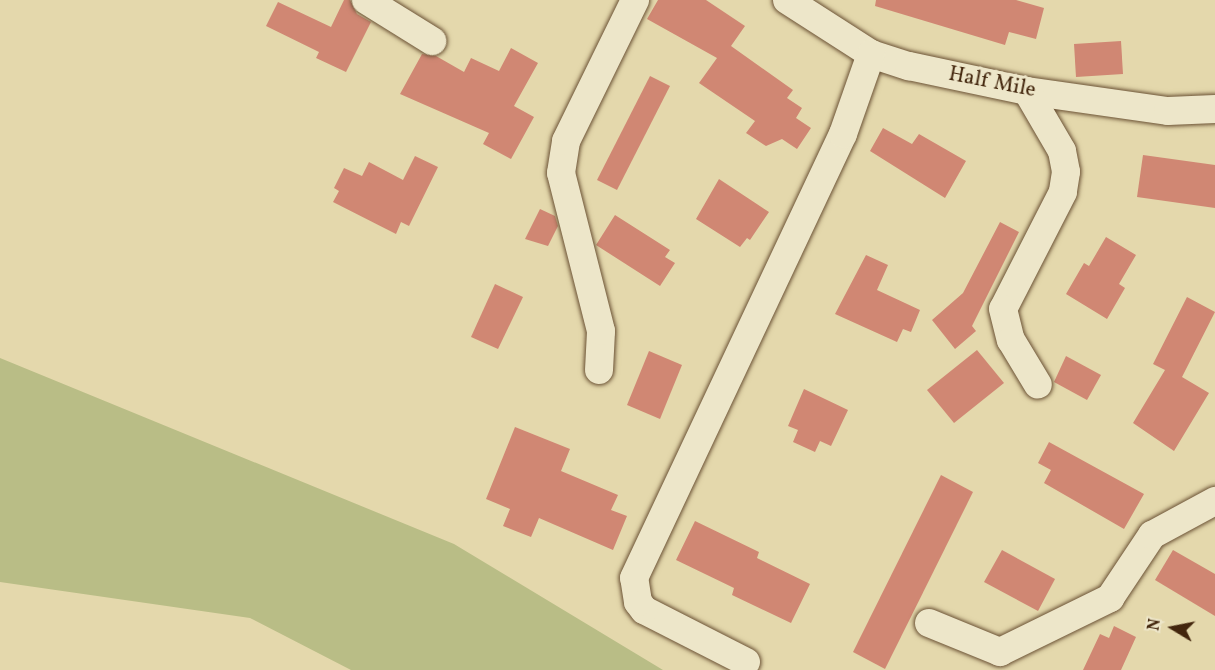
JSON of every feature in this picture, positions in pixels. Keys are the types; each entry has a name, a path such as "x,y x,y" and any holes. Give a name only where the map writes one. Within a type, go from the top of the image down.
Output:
{"street":[{"path":"366,0 432,41"},
{"path":"599,370 602,331 561,173 566,141 635,0"},
{"name":"Half Mile","path":"787,0 871,54 1027,91 1168,111 1215,109"},
{"path":"746,662 644,610 638,602 634,578 843,134 871,54"},
{"path":"1027,91 1062,151 1066,172 1063,192 1003,309 1011,340 1038,385"},
{"path":"929,623 1000,652 1110,598 1152,535 1215,501"}],"green space":[{"path":"0,358 454,544 663,670 351,670 250,618 0,582"}],"building":[{"path":"344,0 350,0 357,14 371,22 346,72 316,58 319,52 266,26 278,2 331,27"},
{"path":"658,0 706,0 745,26 731,46 793,90 787,98 802,108 796,118 811,128 797,149 782,139 766,146 746,133 755,121 699,83 717,58 647,19"},
{"path":"876,0 1016,0 1044,8 1036,39 1009,32 1005,45 875,6"},
{"path":"1121,41 1123,74 1076,77 1074,44"},
{"path":"511,48 538,63 514,106 534,117 511,159 483,144 489,133 400,94 422,54 436,56 464,72 471,58 499,71"},
{"path":"650,76 670,86 617,190 597,180"},
{"path":"883,128 912,144 919,134 966,161 945,198 870,151"},
{"path":"1143,155 1215,165 1215,208 1137,197"},
{"path":"415,156 438,167 409,226 401,222 396,234 333,202 339,191 334,188 344,168 362,176 369,162 403,180"},
{"path":"719,179 769,212 750,240 747,238 740,247 696,219"},
{"path":"540,209 555,216 558,226 548,246 525,239"},
{"path":"615,215 670,250 665,257 675,263 660,286 596,245"},
{"path":"1000,222 1019,232 972,326 976,331 955,349 932,320 963,293"},
{"path":"1106,237 1136,255 1119,284 1125,288 1107,319 1066,294 1084,263 1089,266"},
{"path":"866,255 888,265 877,290 920,310 911,332 903,329 897,342 835,314"},
{"path":"495,284 523,297 498,349 471,337"},
{"path":"1187,297 1215,312 1182,377 1209,393 1174,451 1133,423 1165,370 1153,364"},
{"path":"977,350 1004,383 954,423 927,390"},
{"path":"649,351 682,365 660,419 627,405"},
{"path":"1066,356 1101,375 1087,400 1054,382"},
{"path":"804,389 848,410 831,446 820,441 815,452 793,442 798,430 788,426"},
{"path":"515,427 570,449 561,471 618,495 611,510 627,516 613,550 539,518 531,537 503,526 510,509 486,499"},
{"path":"1049,442 1144,494 1124,529 1044,483 1051,470 1038,463"},
{"path":"941,475 973,492 885,669 853,652"},
{"path":"695,521 759,552 757,558 810,584 791,623 732,595 734,588 676,560"},
{"path":"1002,550 1055,579 1038,611 984,582"},
{"path":"1173,550 1215,574 1215,616 1155,580"},
{"path":"1114,626 1136,637 1121,670 1083,670 1100,634 1109,638"}]}
